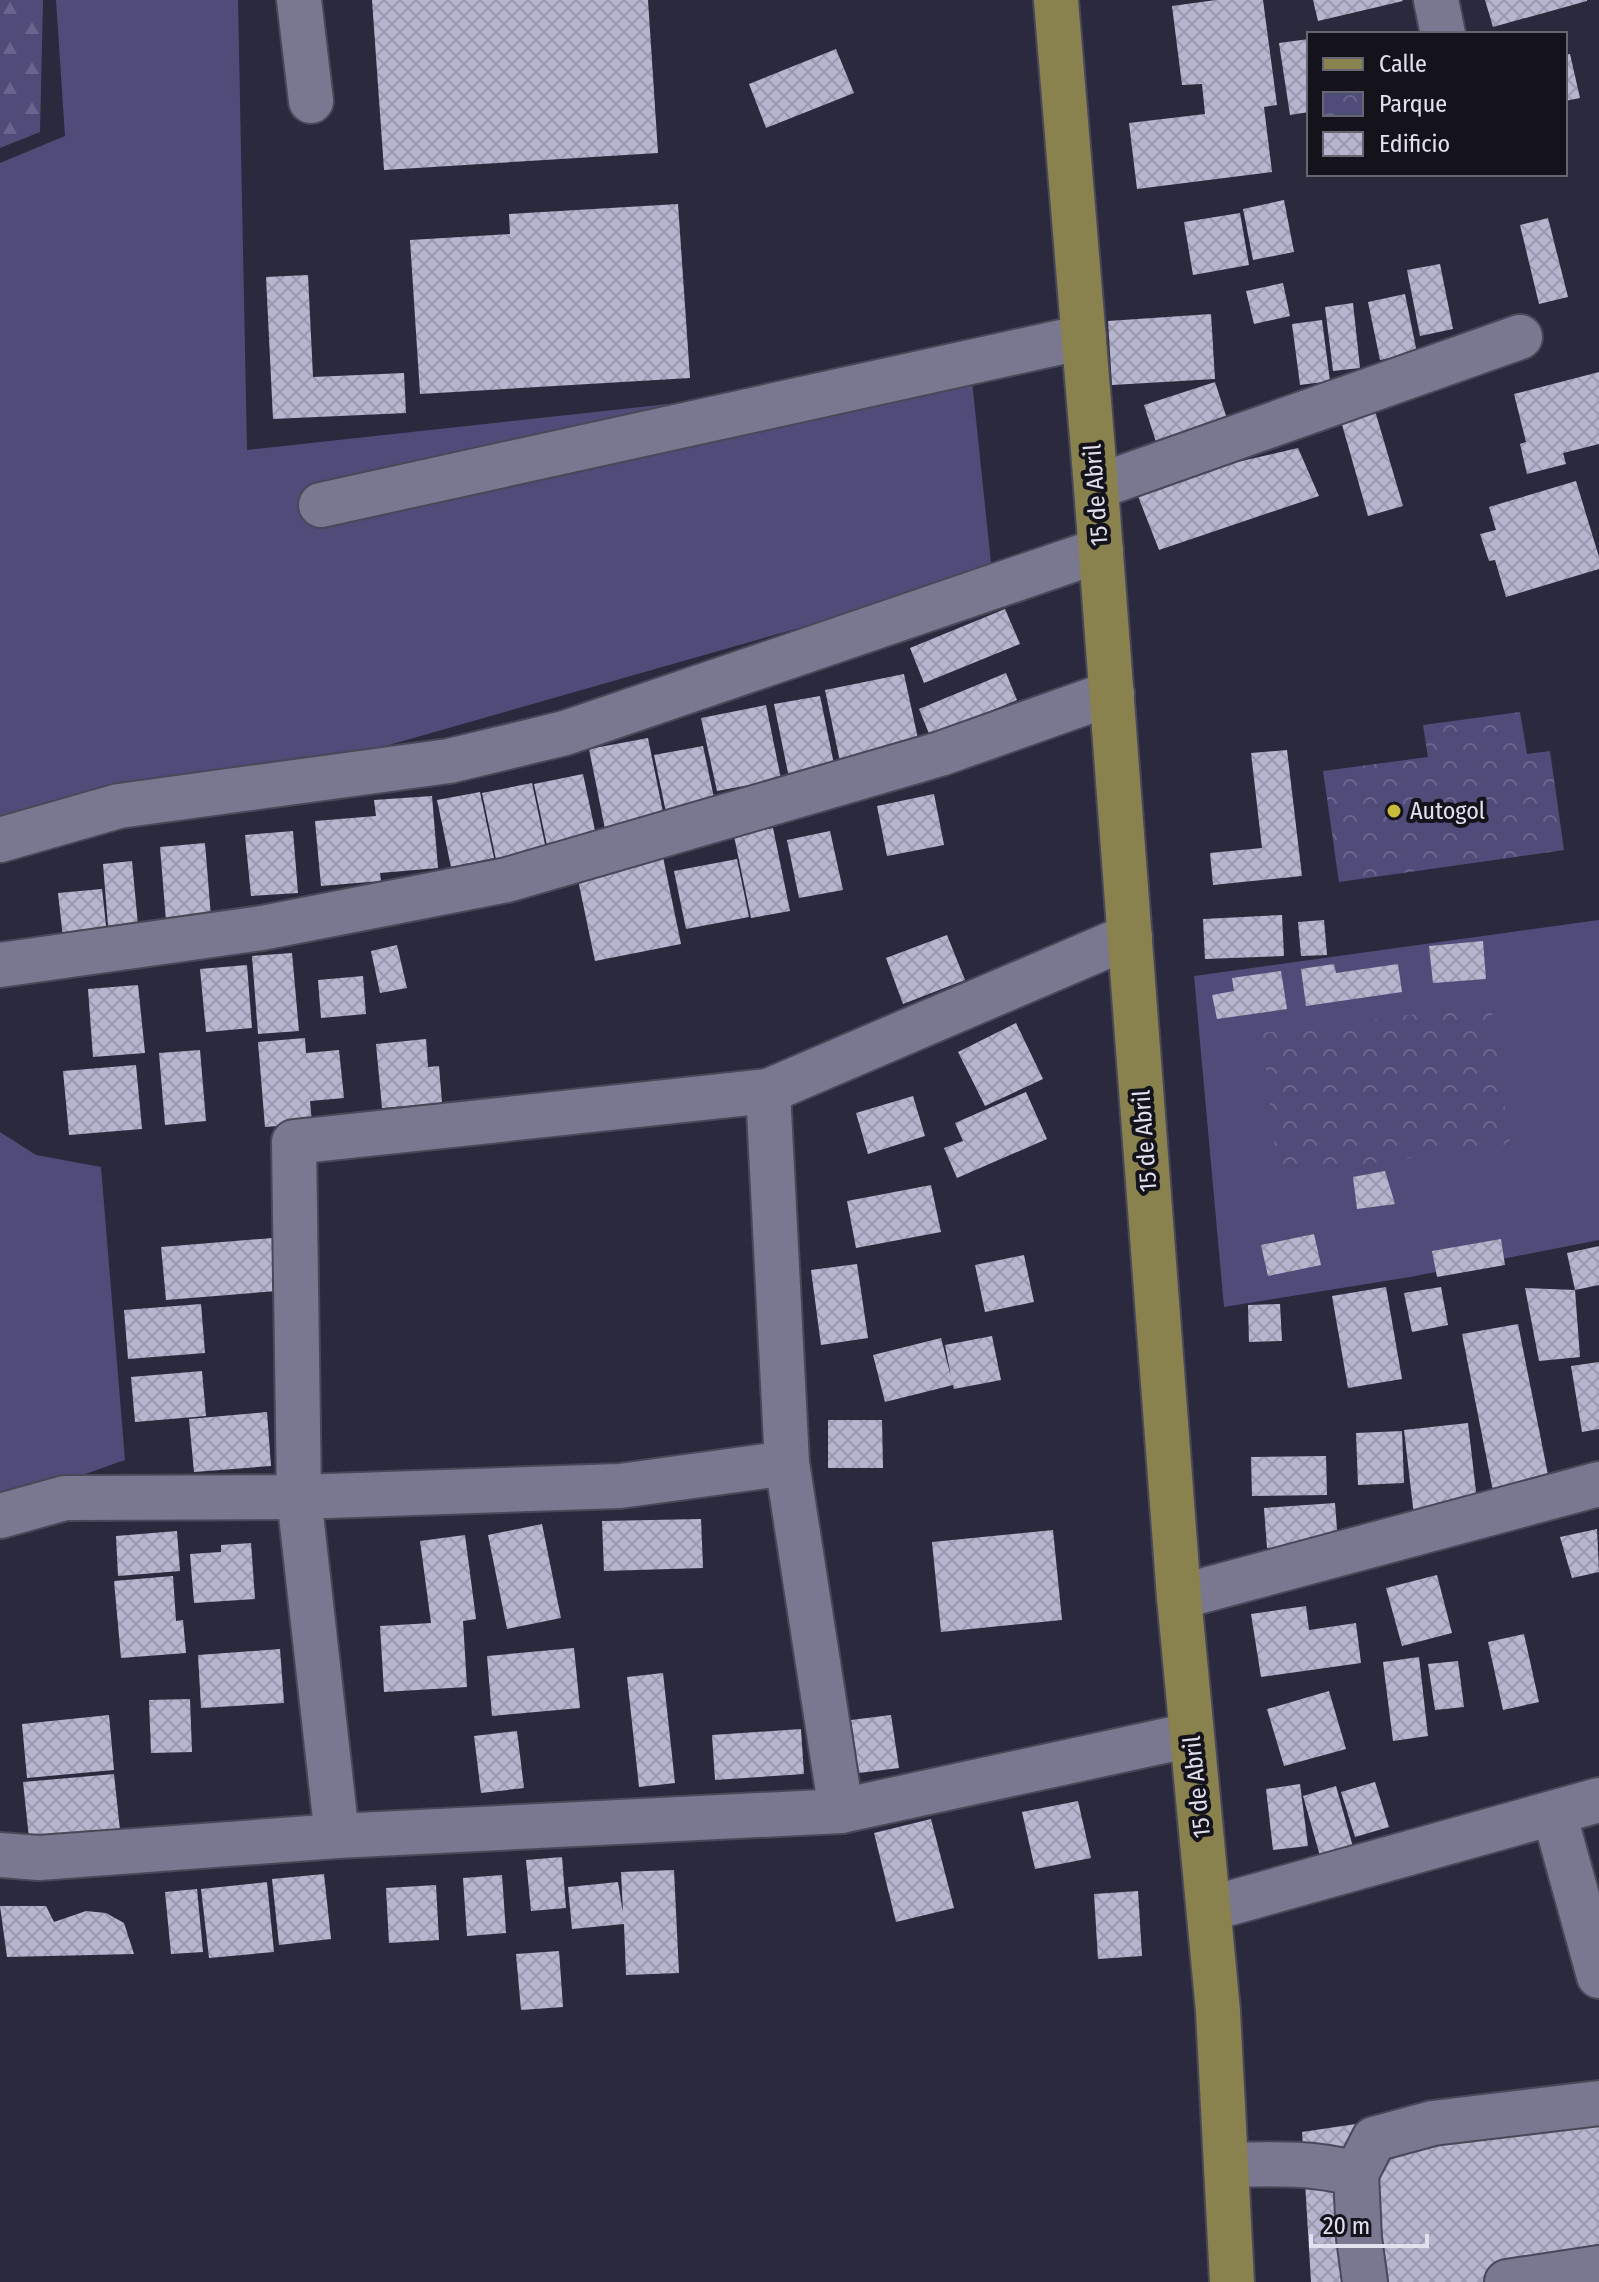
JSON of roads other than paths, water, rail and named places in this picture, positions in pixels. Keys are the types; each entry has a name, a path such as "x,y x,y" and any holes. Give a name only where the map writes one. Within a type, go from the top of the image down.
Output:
{"main road":[{"name":"15 de Abril","path":"1056,0 1101,550 1179,1597 1218,2011 1232,2282"}],"street":[{"path":"299,0 311,101"},
{"path":"1436,0 1443,32"},
{"path":"321,505 1084,337"},
{"path":"1096,487 1520,337"},
{"path":"0,840 119,806 449,761 565,733 1101,550"},
{"path":"0,965 262,928 507,880 940,754 1112,693"},
{"path":"337,1836 299,1497 294,1142 768,1091 1130,936"},
{"path":"768,1091 787,1463 841,1811"},
{"path":"0,1516 65,1498 299,1497 620,1486 787,1463"},
{"path":"1179,1597 1599,1484"},
{"path":"0,1855 39,1858 337,1836 841,1811 1191,1735"},
{"path":"1209,1909 1599,1800"},
{"path":"1554,1813 1599,1976"},
{"path":"1365,2282 1356,2174 1374,2139 1433,2123 1599,2103"},
{"path":"1226,2165 1278,2163 1325,2166 1356,2174"},
{"path":"1507,2282 1599,2268"}],"place":[{"name":"Autogol","path":"1394,811"}]}
